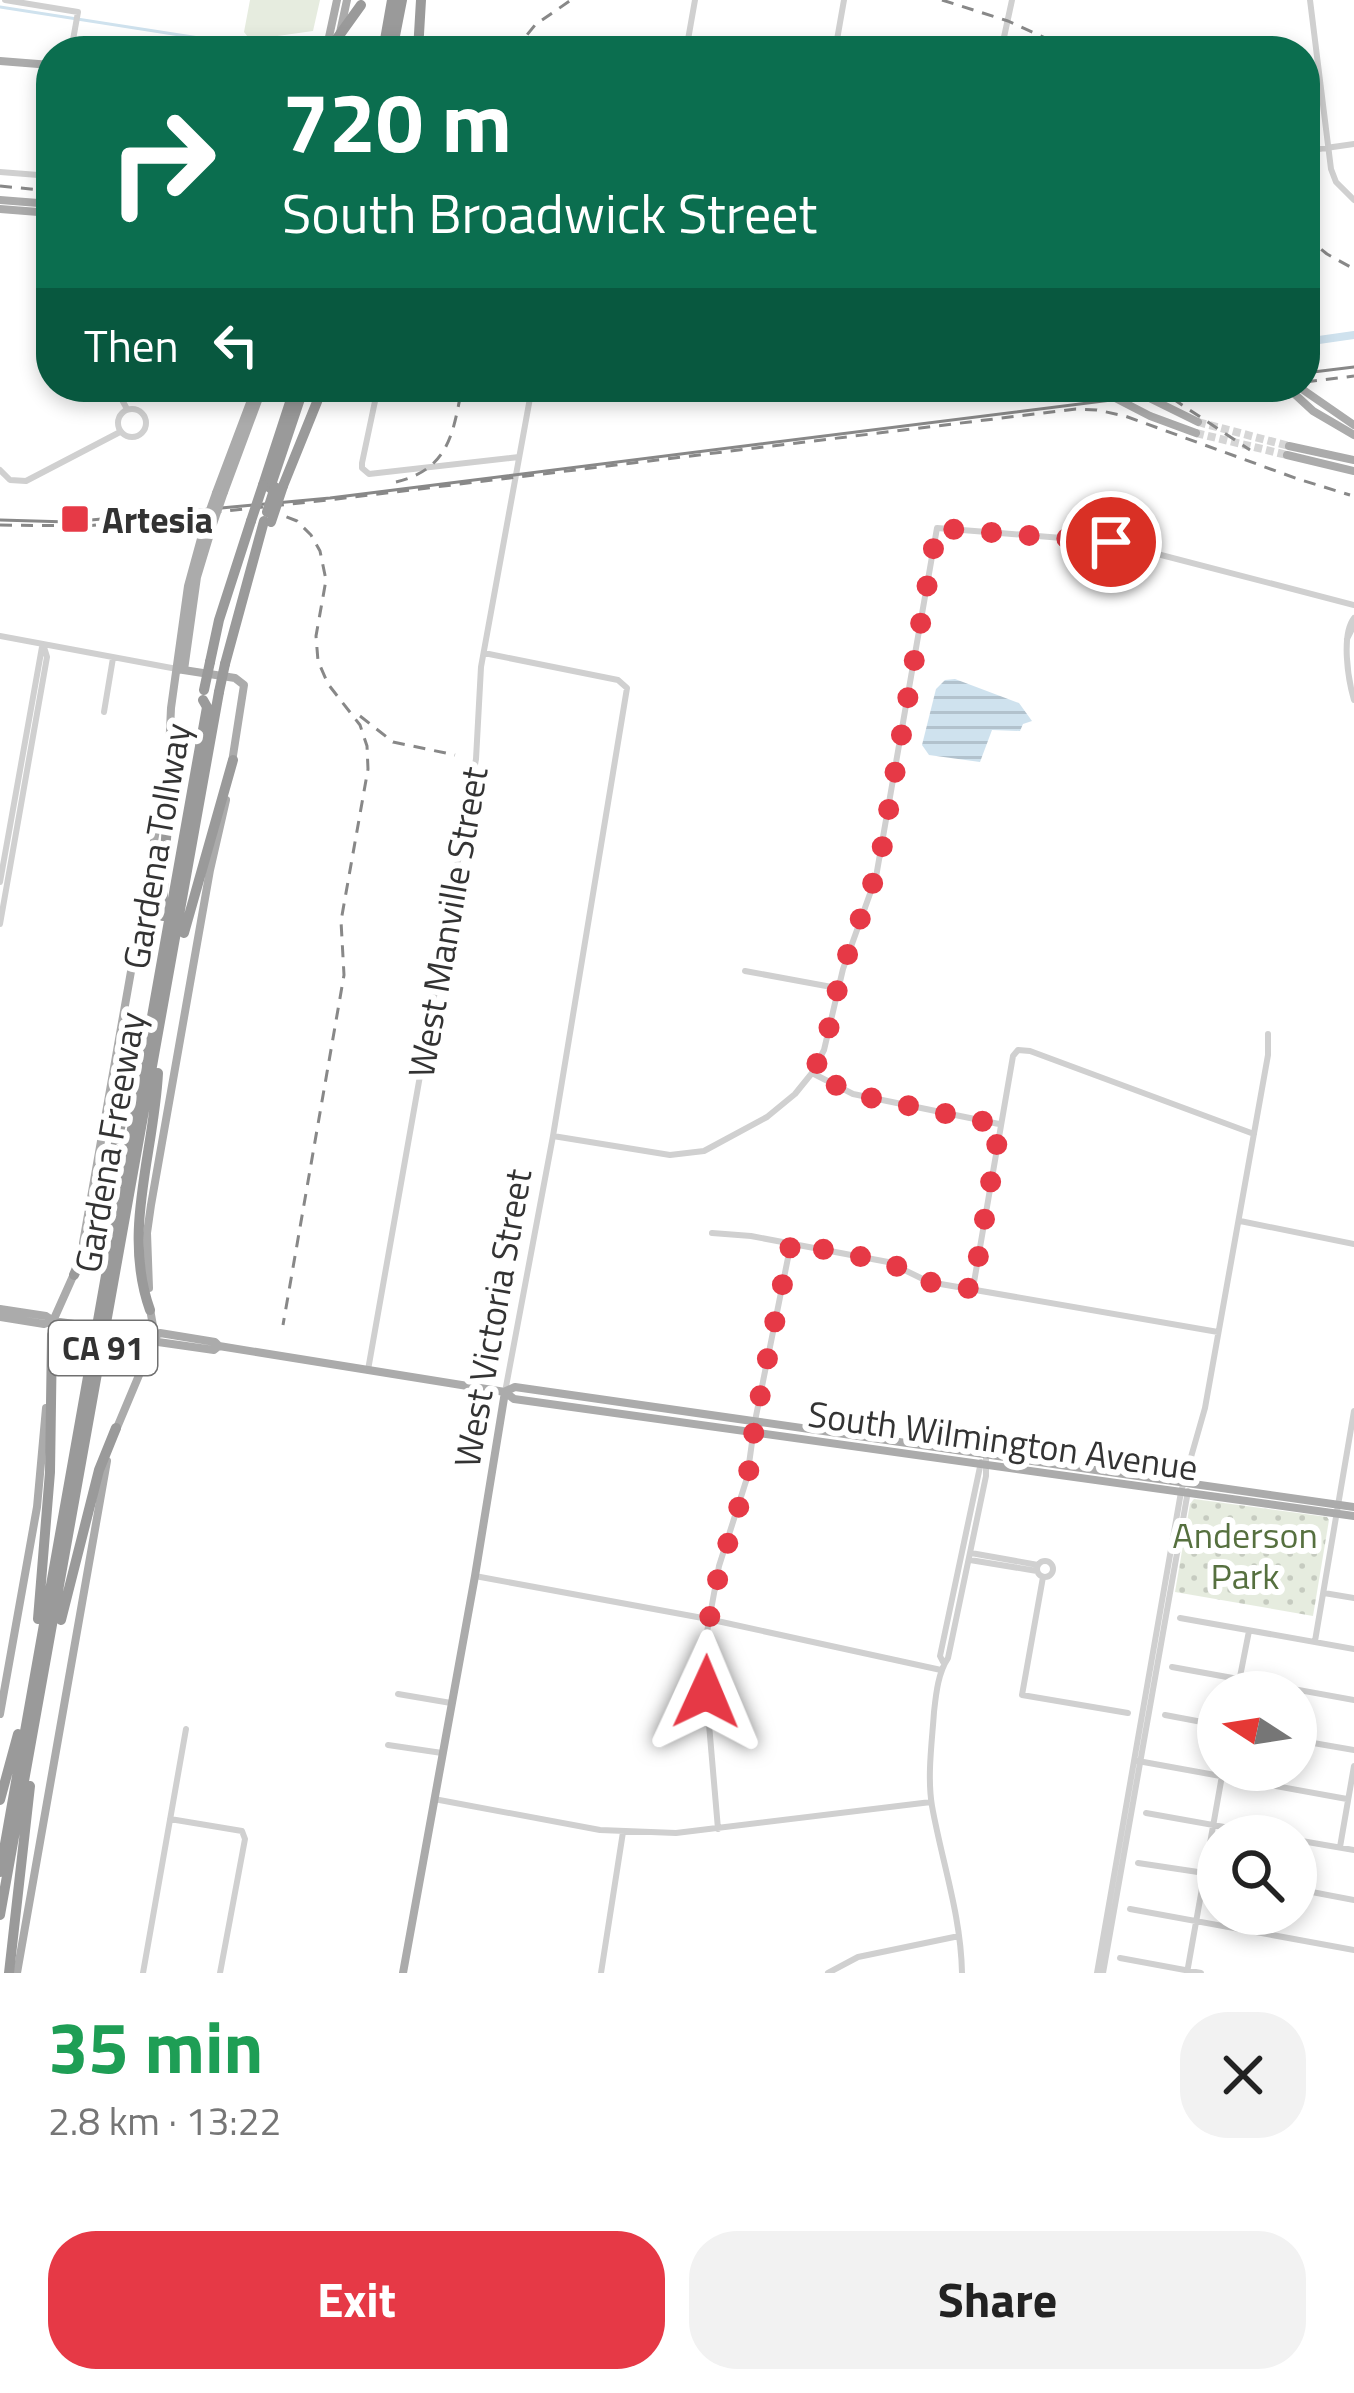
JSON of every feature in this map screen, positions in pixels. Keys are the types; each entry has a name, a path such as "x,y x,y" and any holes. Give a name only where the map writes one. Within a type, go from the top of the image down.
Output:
{"highway":[{"path":"389,36 390,0"},
{"path":"393,36 404,0"},
{"path":"419,36 421,0"},
{"path":"340,36 362,3"},
{"name":"Gardena Freeway","path":"218,663 219,620 261,521 273,486 273,455 296,402"},
{"path":"261,521 298,402"},
{"path":"273,486 315,402"},
{"name":"Gardena Freeway","path":"0,1849 30,1716 46,1669 153,1028 164,916 210,693 253,554 266,536 261,521"},
{"name":"Gardena Freeway","path":"0,1915 30,1716 35,1649 153,1028 167,994 210,693"},
{"name":"Gardena Tollway","path":"0,1872 210,693"},
{"name":"Gardena Tollway","path":"4,1890 2,1880 210,693"},
{"path":"164,916 169,752"},
{"path":"167,994 233,760"},
{"path":"74,1275 95,1226 153,1028"},
{"path":"150,1310 140,1277 138,1231 153,1122 153,1028"},
{"path":"35,1649 50,1486 52,1328"},
{"path":"46,1669 53,1658 99,1470 116,1428"},
{"path":"13,1973 30,1716"},
{"path":"0,1800 30,1716"}],"main road":[{"path":"332,36 337,0"},
{"path":"335,36 347,0"},
{"path":"0,61 36,64"},
{"path":"0,205 36,208"},
{"path":"0,1714 42,1472 52,1328 84,1241 169,752 188,586 254,402"},
{"path":"1123,402 1150,416 1197,427 1153,402"},
{"path":"1309,402 1354,435"},
{"path":"1311,402 1351,422"},
{"path":"1354,460 1288,450 1354,471"},
{"path":"13,1973 103,1477 116,1428 155,1337 146,1257 149,1219 244,685 235,678 180,670"},
{"name":"South Wilmington Avenue","path":"0,1313 46,1316 52,1328 74,1324 155,1337 158,1342 176,1345 214,1350 219,1346 505,1392 514,1399 1186,1481 1354,1516"},
{"name":"West Victoria Street","path":"403,1973 505,1392"},
{"name":"South Wilmington Avenue","path":"754,1427 1185,1493 1354,1507"}],"street":[{"path":"8,0 48,3 78,13 74,36"},
{"path":"689,36 695,0"},
{"path":"838,36 844,0"},
{"path":"1004,36 1012,0"},
{"path":"1310,0 1314,36"},
{"path":"1320,82 1333,176 1354,200"},
{"path":"1320,148 1354,144"},
{"path":"0,172 36,175"},
{"path":"123,402 127,409"},
{"path":"375,402 364,472 519,457"},
{"name":"West Manville Street","path":"368,1370 476,759 480,678 529,402"},
{"path":"127,409 142,413 145,427 134,437 120,431 118,419 127,409"},
{"path":"0,470 10,480 26,481 120,431"},
{"name":"West Victoria Street","path":"505,1392 553,1136 670,1155 704,1150 766,1117 795,1094 824,1050 838,988 881,854 937,528 1111,542 1354,605"},
{"path":"1354,622 1347,638 1354,700"},
{"path":"0,636 180,670"},
{"path":"0,924 43,644"},
{"path":"484,653 622,681 627,688 553,1136"},
{"path":"104,712 113,658"},
{"path":"0,882 23,774"},
{"path":"745,971 838,988"},
{"path":"1100,1973 1186,1481 1205,1408 1268,1034"},
{"path":"973,1289 1000,1125 1018,1050 1254,1134"},
{"path":"812,1073 853,1094 1000,1125"},
{"path":"1238,1221 1354,1244"},
{"path":"712,1233 888,1262 929,1282 1218,1332"},
{"path":"718,1829 704,1673 708,1619 747,1478 791,1243"},
{"path":"1315,1641 1354,1411"},
{"path":"962,1973 953,1893 931,1802 932,1731 940,1656 986,1454"},
{"path":"965,1556 1039,1571 1022,1695 1128,1713"},
{"path":"475,1576 942,1666"},
{"path":"1324,1593 1354,1598"},
{"path":"1180,1618 1354,1649"},
{"path":"1241,1671 1249,1630"},
{"path":"1172,1667 1197,1671"},
{"path":"1317,1693 1354,1700"},
{"path":"398,1694 451,1703"},
{"path":"1165,1715 1197,1721"},
{"path":"143,1973 186,1729"},
{"path":"1317,1744 1354,1750"},
{"path":"388,1745 442,1753"},
{"path":"1137,1761 1197,1769"},
{"path":"1340,1847 1354,1766"},
{"path":"1310,1791 1347,1799"},
{"path":"434,1799 623,1832 676,1833 931,1802"},
{"path":"1146,1813 1197,1822"},
{"path":"170,1819 242,1831 245,1839 220,1973"},
{"path":"602,1973 623,1832"},
{"path":"1317,1843 1354,1850"},
{"path":"1138,1863 1197,1872"},
{"path":"1317,1893 1354,1900"},
{"path":"1130,1909 1197,1922 1188,1972"},
{"path":"1270,1935 1354,1950"},
{"path":"828,1973 858,1957 959,1936"},
{"path":"1120,1958 1201,1973"}],"green space":[{"path":"250,0 320,0 313,31 277,36 244,32"},
{"name":"Anderson Park","path":"1194,1499 1327,1517 1313,1616 1175,1592"}],"water":[{"path":"955,679 1019,703 1032,721 1020,731 992,730 980,762 929,755 922,745 936,689 945,680"}],"waterway":[{"path":"0,7 186,36"},
{"path":"1320,340 1354,335"}],"tunnel":[{"path":"1198,422 1289,446"},
{"path":"1196,433 1287,455"}],"tram line":[{"path":"1320,371 1354,367"},
{"path":"0,520 69,522 330,498 1095,402"}],"railway":[{"path":"526,36 571,0"},
{"path":"942,0 1041,36"},
{"path":"0,186 36,190"},
{"path":"1320,248 1354,269"},
{"path":"1320,380 1354,376"},
{"path":"396,482 438,459 451,434 458,402"},
{"path":"1178,402 1250,450"},
{"path":"0,525 87,526 1076,409 1125,416 1350,495"},
{"path":"267,509 297,521 320,551 326,580 316,636 318,661 328,684 360,725 368,769 341,921 344,975 283,1325"},
{"path":"360,716 393,742 455,755"}],"place":[{"name":"Artesia","path":"75,519"}],"route":[{"path":"706,1692 708,1619 747,1478 791,1243 888,1262 929,1282 973,1289 1000,1125 853,1094 812,1073 824,1050 843,969 881,854 937,528 1111,542"}]}
